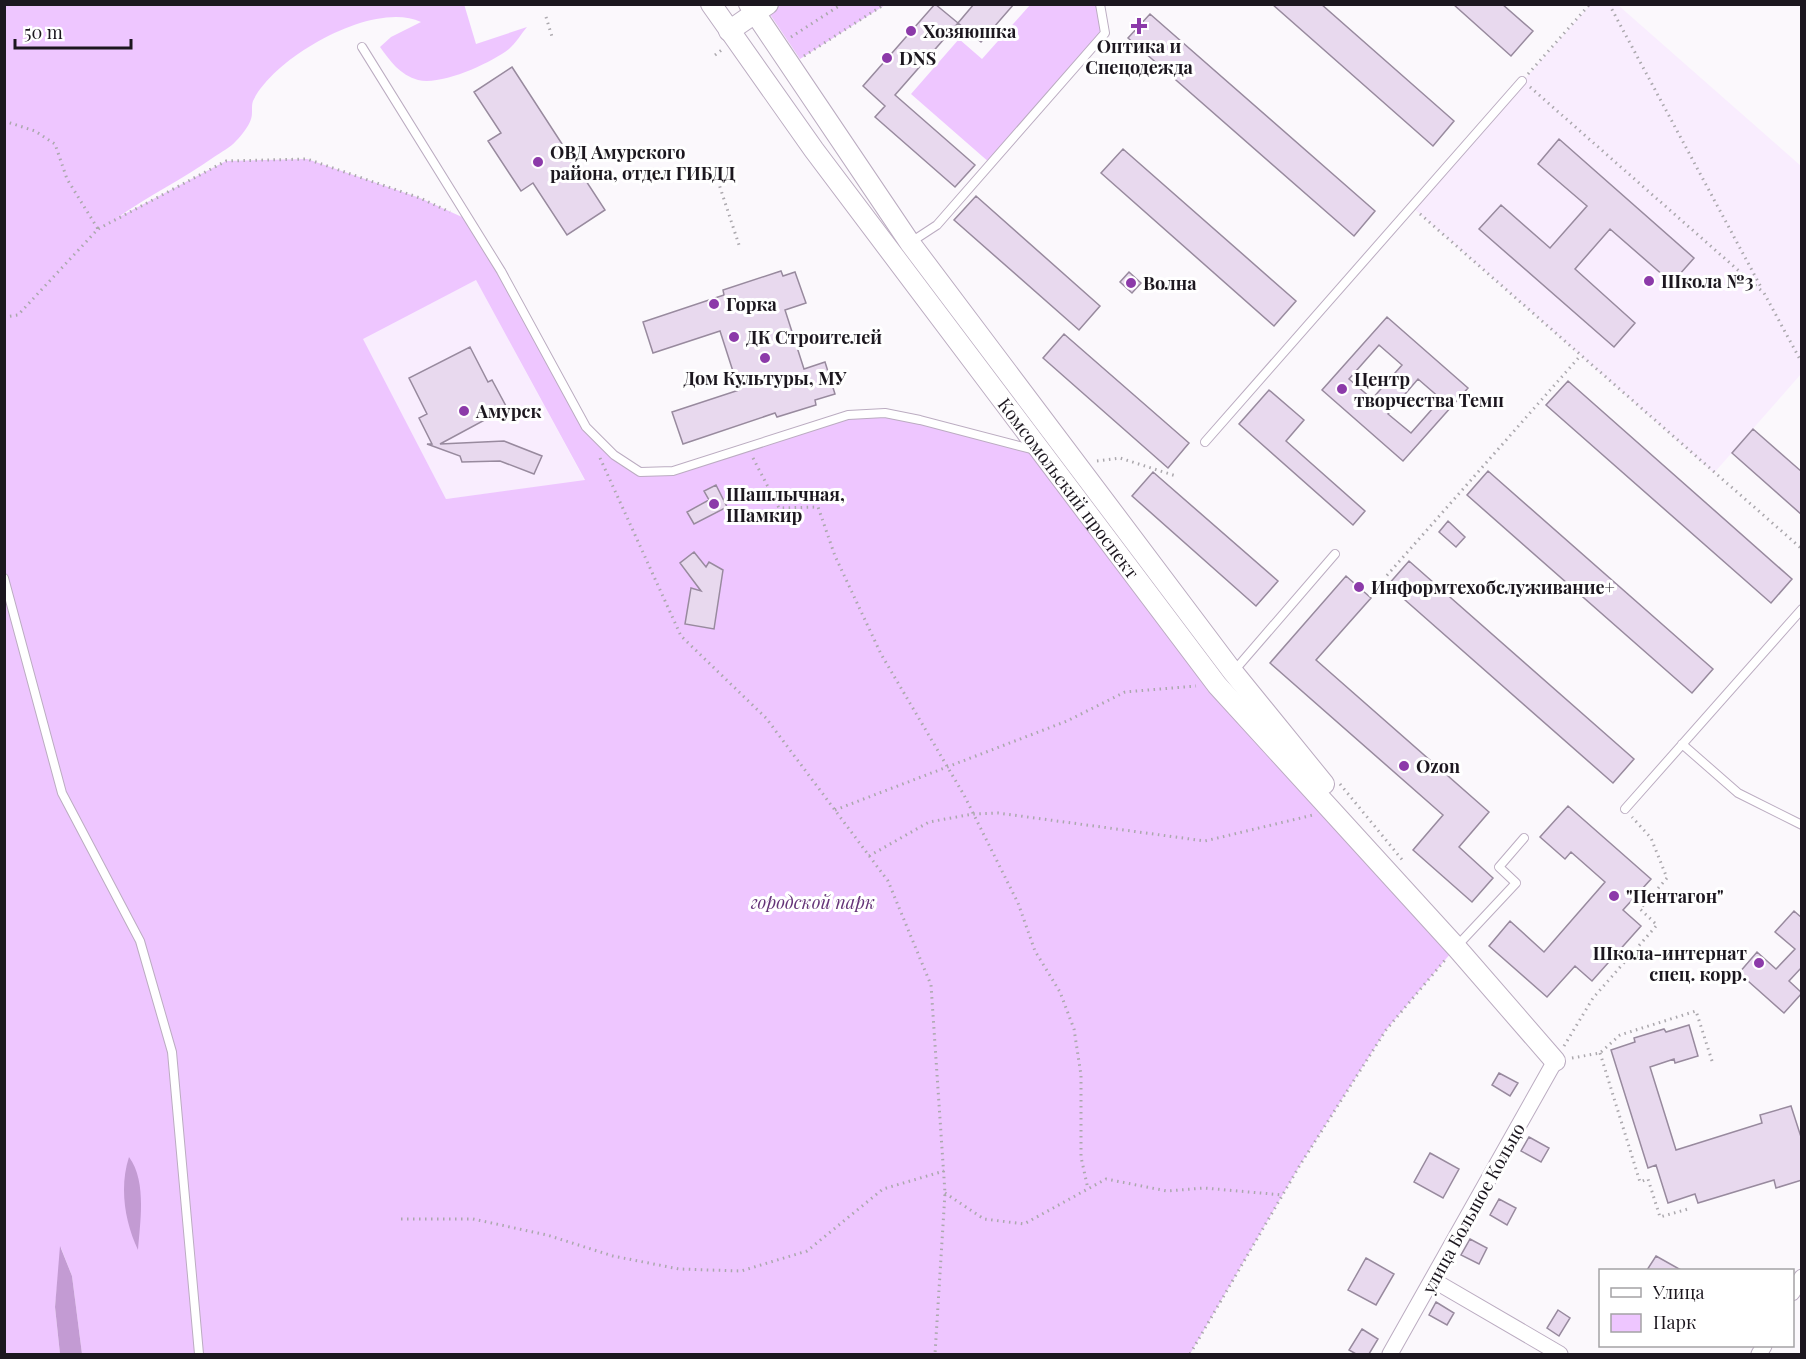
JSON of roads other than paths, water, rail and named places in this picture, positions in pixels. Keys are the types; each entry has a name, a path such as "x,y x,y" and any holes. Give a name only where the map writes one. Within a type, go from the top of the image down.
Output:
{"street":[{"name":"Комсомольский проспект","path":"711,4 814,150 1217,685 1456,947 1555,1061"},
{"name":"Комсомольский проспект","path":"757,8 910,243 1233,672 1456,947"},
{"path":"729,31 757,8"},
{"name":"улица Большое Кольцо","path":"1390,1354 1555,1061"},
{"path":"1794,1290 1802,1277"},
{"path":"1433,1280 1560,1354"}],"lane":[{"path":"910,243 936,225 1105,33 1100,4"},
{"path":"362,47 501,271 586,426 614,455 640,472 673,471 848,416 885,413 921,420 1042,452"},
{"path":"1205,442 1522,81"},
{"path":"1217,685 1233,672 1335,554"},
{"path":"4,578 62,793 140,941 172,1052 198,1354"},
{"path":"1625,809 1802,609"},
{"path":"1682,744 1737,793 1802,825"},
{"path":"1456,947 1516,883 1499,867 1524,838"}],"place":[{"name":"Оптика и Спецодежда","path":"1139,26"},
{"name":"Хозяюшка","path":"911,31"},
{"name":"DNS","path":"887,58"},
{"name":"ОВД Амурского района, отдел ГИБДД","path":"538,162"},
{"name":"Школа №3","path":"1649,281"},
{"name":"Волна","path":"1131,283"},
{"name":"Горка","path":"714,304"},
{"name":"ДК Строителей","path":"734,337"},
{"name":"Дом Культуры, МУ","path":"765,358"},
{"name":"Центр творчества Темп","path":"1342,389"},
{"name":"Амурск","path":"464,411"},
{"name":"Шашлычная, Шамкир","path":"714,504"},
{"name":"Информтехобслуживание+","path":"1359,587"},
{"name":"Ozon","path":"1404,766"},
{"name":"\"Пентагон\"","path":"1614,896"},
{"name":"Школа-интернат спец. корр.","path":"1759,963"}],"park label":[{"name":"городской парк","path":"813,902"}]}
